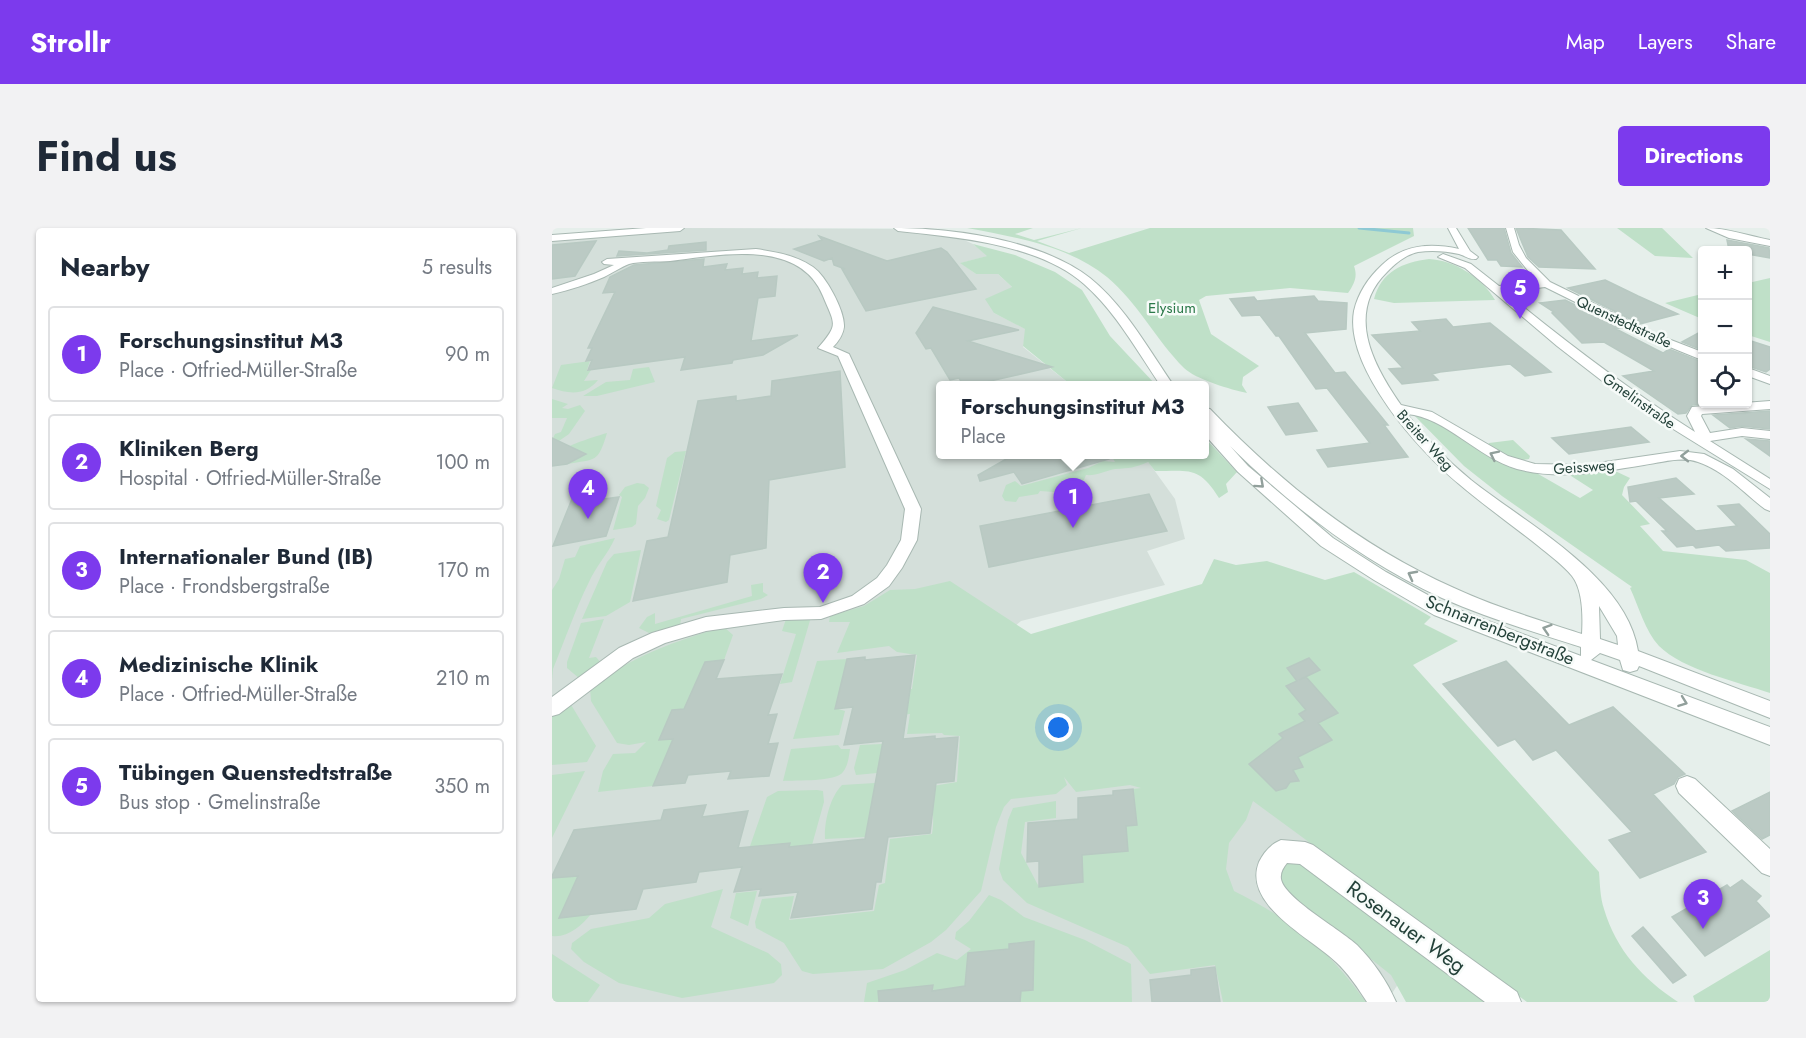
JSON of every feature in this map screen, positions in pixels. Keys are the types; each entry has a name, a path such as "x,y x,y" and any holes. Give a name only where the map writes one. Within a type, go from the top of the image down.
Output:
{"street":[{"path":"552,238 632,236 680,228"},
{"path":"898,228 950,234 1013,248 1055,262 1071,270 1102,295 1171,381"},
{"path":"935,228 1021,246 1078,268 1104,287 1171,381"},
{"name":"Gmelinstraße","path":"1452,228 1466,253 1477,260 1499,289"},
{"name":"Quenstedtstraße","path":"1510,228 1519,254 1534,274 1546,284 1654,337 1698,354"},
{"path":"1710,228 1732,236 1770,243"},
{"path":"552,231 632,236 789,258 813,271 822,282 840,326 837,336 824,348 843,354 913,509 909,540 894,568 883,582 858,600 821,613 784,614 706,624 670,634 626,653 552,708"},
{"path":"552,291 591,278 602,269 613,246 632,236"},
{"path":"606,262 632,236"},
{"path":"591,278 632,236"},
{"path":"1421,252 1433,240"},
{"name":"Gmelinstraße","path":"1421,252 1462,263 1499,289 1588,365 1770,485"},
{"name":"Breiter Weg","path":"1466,253 1421,252 1387,266 1375,276 1366,290 1360,311 1359,329 1368,360 1397,409 1444,465 1580,573 1601,593 1618,616 1627,636 1631,656 1628,681"},
{"path":"1499,289 1546,284"},
{"path":"1752,373 1770,380"},
{"path":"1770,405 1697,410 1694,416 1701,438 1742,432 1770,435"},
{"name":"Geissweg","path":"1397,409 1420,410 1487,452 1507,461 1539,469 1582,470 1678,456 1698,457 1716,466 1770,506"},
{"name":"Schnarrenbergstraße","path":"1209,416 1240,449 1290,493 1361,545 1449,594 1504,615 1631,656 1770,710"},
{"name":"Schnarrenbergstraße","path":"1209,431 1243,469 1327,542 1380,576 1440,610 1770,736"},
{"path":"1580,573 1590,596 1591,644 1586,665"},
{"path":"1687,786 1770,865"},
{"name":"Rosenauer Weg","path":"1382,1002 1374,987 1347,954 1282,904 1272,891 1267,872 1271,860 1281,851 1305,853 1507,1002"}],"shaded area":[{"path":"680,228 907,229 950,234 973,244 988,256 961,263 976,274 998,274 1013,288 994,313 1026,329 1023,347 1066,381 936,381 936,459 1142,459 1149,463 1175,499 1185,539 1147,551 1165,585 1021,621 941,689 1217,732 1309,637 1401,980 1386,1002 552,1002 552,238"}],"green space":[{"name":"Elysium","path":"967,228 1033,228 1015,234 1034,240 1082,228 1037,241 1069,253 1150,228 1413,228 1414,236 1354,266 1355,280 1348,293 1290,288 1206,296 1199,300 1211,334 1259,366 1243,377 1242,385 1247,393 1205,380 1184,368 1128,298 1092,266 1058,250"},
{"path":"1617,228 1662,228 1693,258 1655,256"},
{"path":"973,244 1015,255 1055,272 1082,290 1110,336 1152,381 1066,381 1023,346 1025,329 994,313 985,299 1012,287 998,274 976,274 960,263 987,256"},
{"path":"1429,259 1448,263 1467,272 1483,284 1495,300 1394,303 1374,299 1382,282 1394,270 1410,263"},
{"path":"1770,278 1770,342 1752,336 1752,282"},
{"path":"1698,295 1698,317 1665,303"},
{"path":"590,361 587,370 591,370 584,381 598,380 588,389 565,392 552,388 561,365"},
{"path":"649,367 655,382 597,396 583,396 606,382 630,380 633,369"},
{"path":"552,399 568,404 562,408 568,409 580,405 585,411 569,434 556,443 552,440 555,434 561,432 567,418 552,418"},
{"path":"1408,409 1437,422 1472,446 1533,471 1580,498 1593,490 1568,474 1613,470 1630,478 1622,495 1650,524 1640,526 1663,551 1746,560 1770,573 1770,693 1696,669 1669,654 1659,646 1650,633 1630,588 1632,587 1502,496 1464,466"},
{"path":"607,433 598,455 590,460 567,464 579,458 579,451 563,450"},
{"path":"1513,440 1530,456 1529,459 1514,461 1488,445 1489,443"},
{"path":"1209,442 1237,472 1226,484 1228,492 1219,498 1199,475 1185,471 1155,471 1148,462 1086,475 1083,482 1054,492 1040,491 1038,494 1019,497 1016,502 1005,501 1002,496 1006,485 1015,481 1021,486 1088,468 1103,461 1115,462 1113,459 1209,459"},
{"path":"686,451 669,520 666,522 657,519 661,510 656,506 667,458 675,452"},
{"path":"637,483 649,488 645,498 638,506 636,524 632,527 613,530 622,497 619,495 625,487"},
{"path":"615,538 579,603 553,669 552,681 552,590 559,579 565,559 575,557 580,546"},
{"path":"641,550 630,602 606,616 582,619 607,562 614,554"},
{"path":"1214,559 1236,565 1267,561 1325,580 1354,572 1431,617 1424,624 1458,641 1413,665 1599,872 1604,909 1623,950 1653,984 1678,1002 1527,1002 1253,801 1246,820 1229,843 1226,869 1234,891 1274,913 1308,938 1337,966 1366,1002 1223,1002 1215,965 1150,974 1128,947 1027,903 1003,880 999,869 1008,820 1013,808 1056,801 1056,818 1025,822 1021,853 1039,887 1083,882 1082,855 1128,850 1126,826 1137,824 1133,789 1141,788 1130,785 1076,792 1064,777 1067,785 1056,794 1011,799 1004,807 996,827 981,891 946,930 931,942 883,969 813,974 802,971 784,943 756,928 755,922 762,899 794,896 789,920 874,911 879,885 885,883 890,839 932,834 933,786 957,782 960,736 942,733 907,734 910,714 900,715 904,689 912,689 917,655 897,652 889,646 837,653 850,622 829,622 830,616 864,606 890,590 915,589 950,581 1031,634 1202,584"},
{"path":"763,583 763,592 768,595 761,599 681,619 680,626 649,633 639,628 647,617 655,613 655,624 752,596 751,585"},
{"path":"811,617 792,682 780,684 796,634 782,631 786,619"},
{"path":"604,619 589,658 596,657 602,664 580,679 567,668 567,662 581,623"},
{"path":"724,627 733,635 724,660 705,662 697,681 704,707 672,710 659,740 673,739 653,786 598,792 603,771 613,754 635,753 646,742 629,745 617,743 591,701 590,688 621,667 654,651"},
{"path":"847,659 835,708 845,711 839,735 793,739 817,661"},
{"path":"570,703 596,746 587,762 552,765 552,716"},
{"path":"883,744 877,773 856,775 854,768 860,745"},
{"path":"838,745 841,749 850,749 846,767 839,775 824,779 783,781 791,749"},
{"path":"585,771 552,838 552,775"},
{"path":"875,783 866,837 825,839 829,810 834,796 842,785"},
{"path":"778,791 823,791 824,802 812,845 789,847 790,843 749,849 767,797"},
{"path":"1291,861 1301,861 1492,1002 1406,1002 1391,975 1295,898 1281,884 1278,870"},
{"path":"578,876 559,918 591,914 569,933 552,936 552,878"},
{"path":"723,889 711,927 768,953 781,964 782,975 774,983 682,998 619,983 584,962 571,949 572,943 591,929 649,918 665,904"},
{"path":"757,891 748,926 730,918 736,893"},
{"path":"989,895 1001,900 1024,917 1085,940 1131,964 1132,1002 864,1002 867,983 905,970 937,953 957,960 971,949 955,939 956,932 969,921"},
{"path":"1770,950 1770,1002 1695,1002 1693,996"},
{"path":"552,954 600,985 588,1002 552,1002"}],"building":[{"path":"1468,228 1504,228 1511,253 1522,267 1501,266 1497,260 1488,260"},
{"path":"1516,228 1561,230 1595,269 1539,267 1528,257"},
{"path":"819,236 887,261 941,248 947,252 976,289 866,311 842,269 845,269 834,265 832,258 824,261 794,249 822,240"},
{"path":"1727,240 1769,248 1770,258 1752,255 1752,246 1728,246"},
{"path":"596,241 575,276 552,279 552,245"},
{"path":"706,242 706,250 617,256 619,251 647,253 668,250 669,246"},
{"path":"704,259 703,267 727,264 725,270 743,268 742,274 758,272 757,278 777,276 775,296 758,298 751,341 798,335 763,355 733,360 732,363 681,370 685,357 588,370 592,360 586,361 592,348 588,348 615,292 603,293 610,277 634,265"},
{"path":"1605,280 1678,314 1640,324 1568,288"},
{"path":"1314,296 1318,301 1347,303 1346,329 1305,333 1335,373 1345,372 1388,425 1384,425 1408,457 1328,467 1317,450 1370,443 1327,388 1316,389 1279,336 1276,336 1260,315 1242,316 1230,299 1254,297 1257,301"},
{"path":"1565,300 1622,328 1616,329 1663,353 1669,349 1698,360 1698,405 1692,405 1686,413 1678,414 1623,376 1654,371 1604,342 1582,343 1552,313 1554,312 1540,303"},
{"path":"933,307 1019,330 968,341 1052,367 990,381 961,381 959,378 950,380 931,348 926,349 916,333"},
{"path":"1446,319 1453,327 1490,323 1551,372 1525,376 1510,364 1440,372 1432,374 1438,380 1402,384 1389,369 1403,368 1372,335 1420,331 1412,322"},
{"path":"1698,333 1698,348 1682,342"},
{"path":"1752,341 1770,347 1770,369 1766,372 1752,367"},
{"path":"840,371 845,467 769,480 766,548 730,555 727,582 633,601 647,541 668,537 698,401 736,396 736,401 771,396 772,381"},
{"path":"1298,403 1317,431 1286,435 1268,407"},
{"path":"1770,411 1770,429 1742,426 1730,428 1713,415"},
{"path":"1631,427 1649,442 1569,454 1552,438"},
{"path":"552,438 586,454 567,464 552,466"},
{"path":"1746,439 1770,441 1770,456"},
{"path":"1006,459 1109,459 1022,484 1014,472 980,481 978,475"},
{"path":"1676,478 1694,494 1659,498 1696,531 1737,526 1718,506 1739,504 1770,534 1770,548 1726,551 1719,545 1696,548 1693,545 1677,547 1662,531 1667,531 1636,501 1630,502 1628,487"},
{"path":"600,490 597,500 619,497 606,536 553,546 574,494"},
{"path":"1149,494 1167,531 989,567 980,526"},
{"path":"915,655 903,739 935,736 935,739 958,737 954,781 936,783 930,833 888,837 881,882 876,882 872,909 791,918 798,892 759,896 761,889 734,892 742,867 699,872 696,882 643,889 636,909 559,918 578,876 552,878 552,876 574,830 661,820 664,810 706,805 702,817 748,811 738,848 790,843 789,847 865,839 883,741 844,745 853,707 835,709 847,659 865,657 865,660"},
{"path":"1309,658 1320,670 1299,680 1306,677 1338,713 1318,723 1332,740 1298,757 1303,767 1293,770 1299,781 1290,782 1286,788 1276,791 1249,764 1283,738 1279,734 1305,721 1299,714 1306,710 1286,686 1297,681 1287,668"},
{"path":"724,660 716,679 782,674 768,715 777,714 768,744 778,743 769,776 728,779 731,771 688,775 685,783 653,786 673,739 659,740 672,710 684,709 705,662"},
{"path":"1506,661 1569,725 1613,707 1685,774 1678,777 1674,784 1653,794 1706,852 1640,878 1609,840 1632,832 1556,750 1533,760 1515,739 1498,746 1443,684"},
{"path":"1133,789 1137,825 1126,826 1128,851 1082,855 1083,882 1039,887 1039,861 1027,862 1028,823 1078,819 1078,798 1113,795 1113,791"},
{"path":"1770,792 1770,835 1762,839 1732,811"},
{"path":"1742,880 1761,896 1756,901 1770,916 1705,956 1672,917 1727,885 1730,888"},
{"path":"1643,927 1686,975 1673,983 1632,936"},
{"path":"1034,941 1033,990 1021,991 1020,1002 879,1002 878,991 933,985 932,991 965,986 968,953 1009,949 1009,944"},
{"path":"1215,967 1220,1002 1152,1002 1150,980 1191,975 1191,970"}],"waterway":[{"path":"1359,228 1409,233"}],"place":[{"name":"Tübingen Quenstedtstraße","path":"1520,319"},
{"name":"Medizinische Klinik","path":"588,519"},
{"name":"Forschungsinstitut M3","path":"1073,528"},
{"name":"Kliniken Berg","path":"823,603"},
{"name":"Internationaler Bund (IB)","path":"1703,929"}]}
